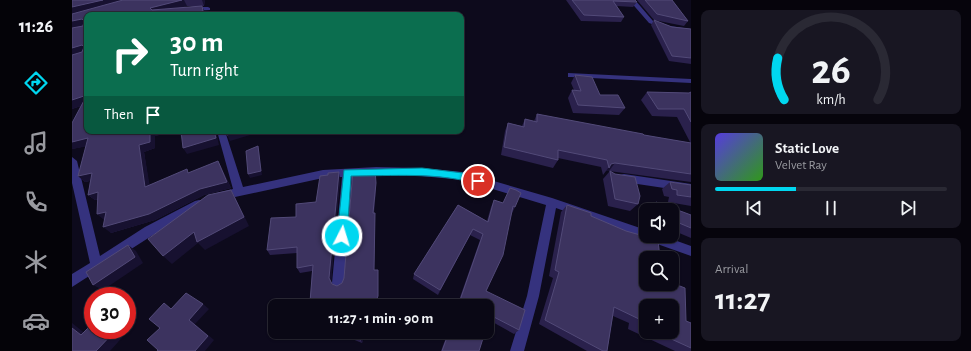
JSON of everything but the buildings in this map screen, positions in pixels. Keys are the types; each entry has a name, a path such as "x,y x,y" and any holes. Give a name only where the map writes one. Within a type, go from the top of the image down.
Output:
{"street":[{"path":"632,0 651,22 669,28 691,31"},
{"path":"180,11 208,9"},
{"path":"570,74 691,81"},
{"path":"223,134 239,192"},
{"path":"72,161 96,264"},
{"path":"72,281 96,264 182,213 209,199 323,174 422,172 463,176 552,202 639,233"},
{"path":"338,283 347,173"},
{"path":"617,177 691,188"},
{"path":"517,351 533,296 552,202"},
{"path":"668,243 691,251"}],"route":[{"path":"342,236 347,173 376,171 422,172 463,176 478,181"}]}
